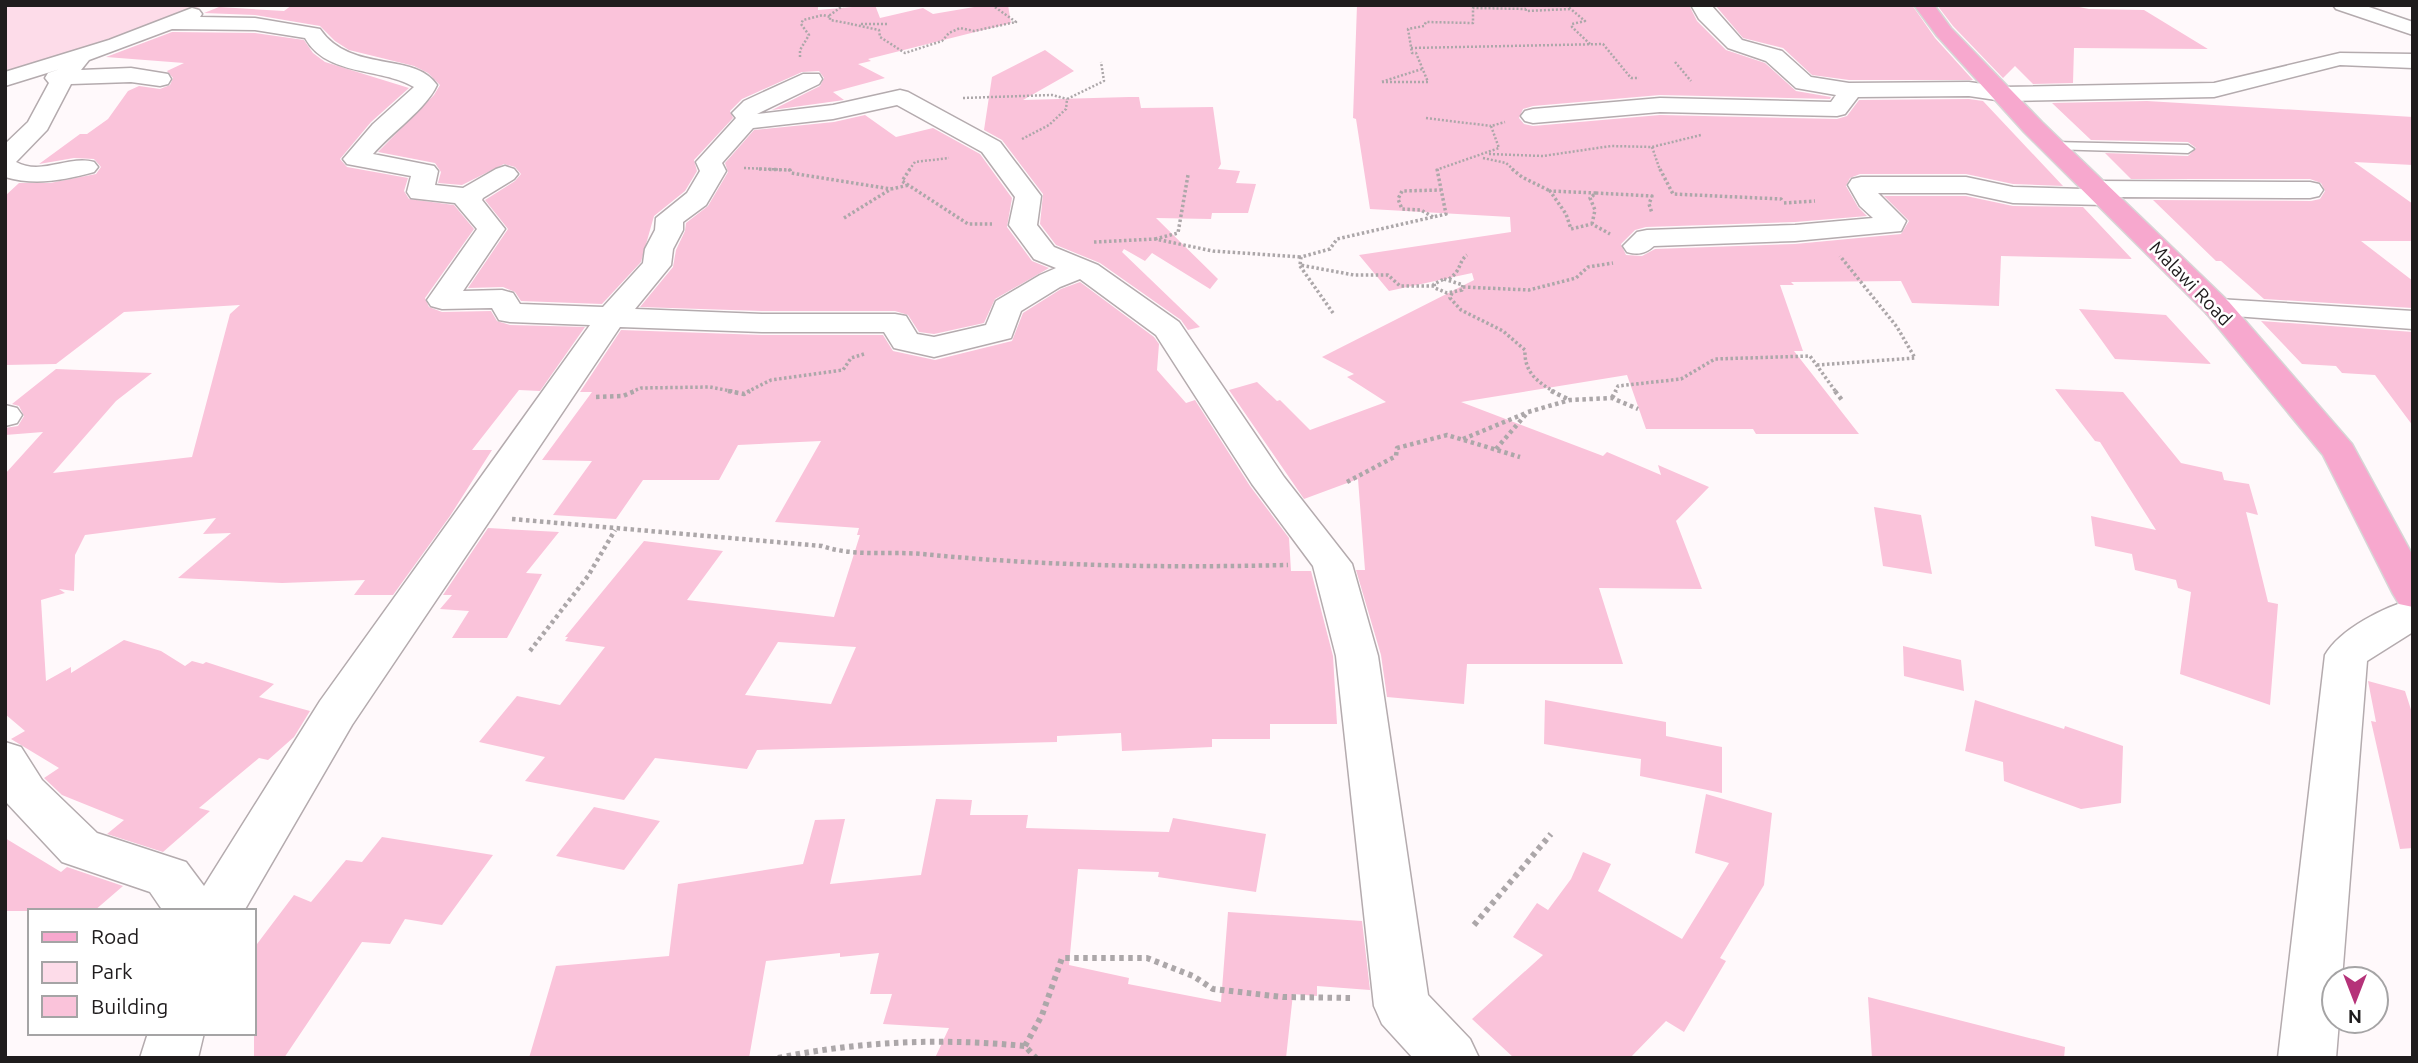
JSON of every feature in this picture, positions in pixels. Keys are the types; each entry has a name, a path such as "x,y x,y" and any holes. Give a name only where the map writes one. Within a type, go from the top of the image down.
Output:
{"main road":[{"name":"Malawi Road","path":"1924,5 1944,32 2053,146 2218,308 2339,452 2413,594"}],"street":[{"path":"5,79 81,56 214,5"},
{"path":"1701,5 1713,23 1735,44 1774,56 1804,83 1849,90 1969,89 2003,94 2214,90 2340,59 2413,61"},
{"path":"2343,5 2413,29"},
{"path":"170,23 255,24 313,33 315,41 353,64 406,74 426,85 422,94 382,129 356,159 425,171 420,192 469,196"},
{"path":"5,158 39,125 43,112 81,56"},
{"path":"5,85 65,77 131,75 160,79"},
{"path":"746,122 744,111 811,79"},
{"path":"1533,116 1660,105 1837,109 1845,101 1849,90"},
{"path":"217,909 336,713 612,316 657,265 659,249 669,230 670,218 693,205 704,190 712,169 709,162 746,122 833,112 900,97 991,147 1007,172 1028,196 1032,237 1083,268 1168,329 1270,484 1332,564 1357,656 1402,1006 1450,1058"},
{"path":"5,166 21,174 33,175 85,167"},
{"path":"505,174 473,191 469,196 468,203 477,209 491,229 467,260 442,300 502,299 510,313 762,323 895,323 905,341 934,347 1000,331 1007,307 1050,281 1083,268"},
{"path":"1646,242 1891,225 1892,221 1869,200 1861,185 1966,185 2012,195 2310,190"},
{"path":"2218,308 2413,320"},
{"path":"2307,1058 2346,655 2413,613"},
{"path":"5,760 25,793 80,848 168,877 191,909"},
{"path":"169,1058 175,1035"}],"lane":[{"path":"2053,146 2188,149"}],"path":[{"path":"811,79 800,61 800,50 809,35 801,24 803,20 814,16 830,17 844,5"},
{"path":"830,17 830,20 879,30 880,37 905,53 942,41 949,33 960,28 974,31 1016,22 993,5"},
{"path":"1566,5 1585,21 1573,24 1572,27 1590,44"},
{"path":"1422,69 1381,82 1428,82 1416,53 1412,53 1408,29 1424,26 1426,22 1473,23 1473,8 1525,7 1526,11 1572,9"},
{"path":"851,24 888,24"},
{"path":"1411,48 1603,44 1631,78 1645,79"},
{"path":"910,101 922,97 1052,95 1067,99 1104,81 1101,62"},
{"path":"991,147 1022,140 1049,125 1066,109 1067,99"},
{"path":"1426,118 1491,125 1533,116"},
{"path":"1482,158 1499,148 1491,125"},
{"path":"1488,154 1543,156 1611,146 1652,147 1664,181 1673,194 1759,197 1781,199 1783,202"},
{"path":"949,158 915,162 902,181 968,224 1032,237 1155,239 1213,251 1301,257 1329,248 1337,239 1446,214 1436,169 1454,160 1482,158 1506,163 1522,177 1550,191 1652,196 1650,204 1653,214 1661,221 1646,242 1646,253 1588,267 1576,278 1529,290 1463,287 1457,281 1448,279"},
{"path":"712,169 736,167 790,170 790,173 891,189"},
{"path":"1155,239 1178,233 1188,175"},
{"path":"844,218 891,189 910,185"},
{"path":"1434,217 1421,210 1402,209 1398,199 1402,191 1441,190"},
{"path":"1550,191 1566,214 1571,229 1592,224 1646,242"},
{"path":"1592,224 1595,210 1590,198 1597,193"},
{"path":"1816,365 1915,358 1897,327 1818,232"},
{"path":"1434,286 1436,282 1459,272 1463,258 1467,255"},
{"path":"1301,257 1300,265 1316,292 1333,313"},
{"path":"1300,265 1362,277 1388,275 1401,286 1434,286 1438,290 1451,293 1460,291 1463,287"},
{"path":"1451,293 1450,298 1455,305 1469,317 1503,332 1525,350 1524,357 1535,383 1570,400"},
{"path":"555,398 623,396 641,388 710,387 744,394 771,380 844,370 852,358 905,341"},
{"path":"1612,398 1618,386 1681,379 1715,359 1810,356 1842,400"},
{"path":"1462,440 1528,412 1570,400 1612,398 1638,409"},
{"path":"1496,449 1528,412"},
{"path":"1347,482 1396,456 1397,448 1447,435 1520,457"},
{"path":"473,514 615,530 822,546 839,553 920,554 977,562 1156,569 1332,564"},
{"path":"530,651 588,576 615,530"},
{"path":"1474,925 1551,834"},
{"path":"1025,1046 1042,1015 1062,958 1147,958 1193,976 1213,989 1283,998 1377,998 1402,1006"},
{"path":"778,1058 870,1042 961,1039 1025,1046 1036,1058"}],"green space":[{"path":"5,5 204,5 153,28 5,75"}],"building":[{"path":"292,5 818,5 818,10 875,5 880,18 923,8 933,14 986,5 1008,5 1011,23 868,59 871,61 858,64 885,78 833,92 844,100 772,110 820,86 824,78 819,71 802,72 742,99 730,111 733,118 694,160 697,171 685,191 654,216 641,262 602,304 521,301 515,292 503,287 468,288 508,229 485,200 515,181 521,174 515,167 504,164 462,185 438,183 441,172 435,163 378,152 434,95 440,85 428,73 414,66 349,50 320,26 255,15 204,13 219,7 284,11"},
{"path":"1357,5 1689,5 1697,21 1726,50 1765,63 1796,91 1831,97 1830,99 1660,95 1533,106 1523,109 1519,118 1524,124 1533,126 1660,115 1837,119 1847,116 1859,100 1969,99 1983,101 2063,186 2013,184 1966,174 1860,174 1850,178 1846,186 1858,207 1867,216 1795,222 1646,227 1635,230 1621,244 1626,255 1642,256 1655,249 1795,244 1901,234 1909,221 1884,196 1966,196 2013,206 2083,207 2132,259 2001,256 1999,306 1912,303 1901,281 1791,282 1794,285 1780,285 1803,351 1794,351 1859,434 1756,434 1753,429 1646,429 1627,375 1461,402 1603,456 1607,452 1661,475 1658,465 1709,487 1676,521 1702,589 1599,588 1623,664 1467,664 1464,704 1387,697 1381,655 1356,570 1365,570 1358,479 1304,499 1229,390 1257,382 1310,430 1386,402 1347,377 1354,374 1322,357 1474,280 1472,273 1389,291 1359,255 1511,232 1510,217 1370,209 1356,119 1353,118"},
{"path":"1715,5 1912,5 1935,38 1973,80 1849,80 1812,75 1783,48 1743,38"},
{"path":"1937,5 2069,5 2089,9 2144,10 2208,49 2074,48 2073,83 2033,84 2015,66 2003,78 1953,26"},
{"path":"172,32 255,33 304,40 313,53 325,62 409,88 371,122 340,159 347,167 408,178 404,191 409,199 454,205 474,229 425,298 429,307 442,312 491,311 497,321 510,325 585,327 540,391 519,390 472,450 492,450 450,516 393,595 354,595 365,580 282,583 178,578 231,533 203,534 216,518 85,535 75,555 74,591 59,589 65,593 41,600 46,681 71,667 71,673 124,640 161,651 185,666 192,661 203,664 206,662 274,684 259,697 310,711 294,737 268,760 259,758 199,808 210,811 163,852 107,834 124,820 62,795 44,778 59,768 11,739 25,731 5,714 5,474 43,432 5,435 5,428 18,426 24,416 19,406 12,404 56,369 152,373 116,401 53,473 192,457 230,314 240,305 124,312 56,364 5,365 5,196 19,183 50,183 96,174 101,167 94,159 74,158 39,164 80,134 87,134 108,119 128,91 139,86 160,89 170,85 173,78 167,71 184,63 106,57"},
{"path":"1045,50 1074,71 1023,100 1139,97 1141,108 1213,107 1221,164 1218,169 1240,171 1236,183 1256,184 1248,213 1212,213 1211,219 1156,218 1218,279 1210,289 1152,253 1145,261 1124,249 1122,252 1200,327 1188,330 1181,320 1100,263 1056,245 1040,224 1043,194 1002,140 984,130 992,77"},
{"path":"2147,101 2413,117 2413,165 2354,162 2413,204 2413,241 2361,241 2413,281 2413,308 2264,299 2221,261 2216,261 2153,200 2311,201 2320,199 2325,191 2321,183 2310,179 2131,179 2105,153 2188,156 2196,148 2188,142 2091,140 2052,103"},
{"path":"865,115 896,137 933,128 980,154 1012,198 1007,227 1032,261 1049,268 995,299 984,323 934,334 919,332 908,315 895,311 640,307 673,267 686,223 708,206 728,172 725,163 754,130 834,122"},
{"path":"1080,282 1154,337 1159,344 1157,370 1186,403 1195,400 1250,486 1289,538 1291,571 1311,571 1333,656 1337,724 1270,724 1270,739 1212,739 1212,747 1122,751 1121,733 1057,736 1057,742 757,750 747,769 655,758 624,800 525,781 545,757 479,742 517,696 560,705 605,647 565,641 568,637 565,637 644,541 723,551 687,600 834,617 860,535 857,535 859,528 775,522 821,441 738,445 719,480 643,480 616,519 553,515 592,461 542,460 592,392 580,392 621,330 762,335 883,335 893,351 935,360 1012,341 1023,313 1061,289","holes":["778,642 856,647 831,704 745,695"]},
{"path":"2079,309 2166,315 2211,364 2115,359"},
{"path":"2261,321 2413,332 2413,426 2375,375 2342,373 2336,366 2302,364"},
{"path":"2055,389 2123,392 2181,463 2222,472 2224,480 2249,484 2258,515 2246,512 2268,602 2278,604 2270,705 2180,674 2191,592 2178,588 2176,580 2135,570 2132,554 2095,546 2091,516 2156,530 2100,442 2095,441"},
{"path":"1874,507 1921,515 1932,574 1883,566"},
{"path":"488,528 559,532 526,573 542,574 507,638 452,638 469,611 440,609 452,595 443,595"},
{"path":"1903,646 1961,660 1964,691 1904,676"},
{"path":"2368,681 2405,691 2413,716 2413,848 2400,849 2371,721 2376,722"},
{"path":"1545,700 1666,722 1666,736 1722,747 1722,793 1640,776 1641,759 1544,744"},
{"path":"1975,700 2123,746 2121,803 2081,809 2004,781 2003,762 1965,751"},
{"path":"1706,794 1772,813 1764,885 1720,958 1726,961 1684,1032 1666,1021 1630,1058 1514,1058 1472,1019 1543,955 1513,937 1537,903 1548,910 1571,879 1583,852 1611,864 1598,891 1682,939 1729,863 1695,853"},
{"path":"936,799 972,800 970,815 1028,815 1026,828 1169,832 1173,818 1266,834 1256,892 1158,877 1159,872 1078,869 1069,965 1129,978 1128,984 1221,1002 1228,912 1362,921 1370,990 1317,986 1317,996 1293,994 1286,1058 935,1058 949,1028 883,1024 892,994 870,994 879,953 840,957 840,953 766,961 749,1058 529,1058 556,966 669,956 678,884 803,864 815,820 845,819 830,884 921,875"},
{"path":"594,807 660,821 624,870 556,856"},
{"path":"382,837 493,855 442,925 405,919 390,944 362,942 284,1058 254,1058 256,945 294,895 311,902 346,860 362,862"},
{"path":"5,838 61,872 67,867 123,886 96,909 5,911"},
{"path":"1868,997 2065,1047 2064,1058 1872,1058"}]}
